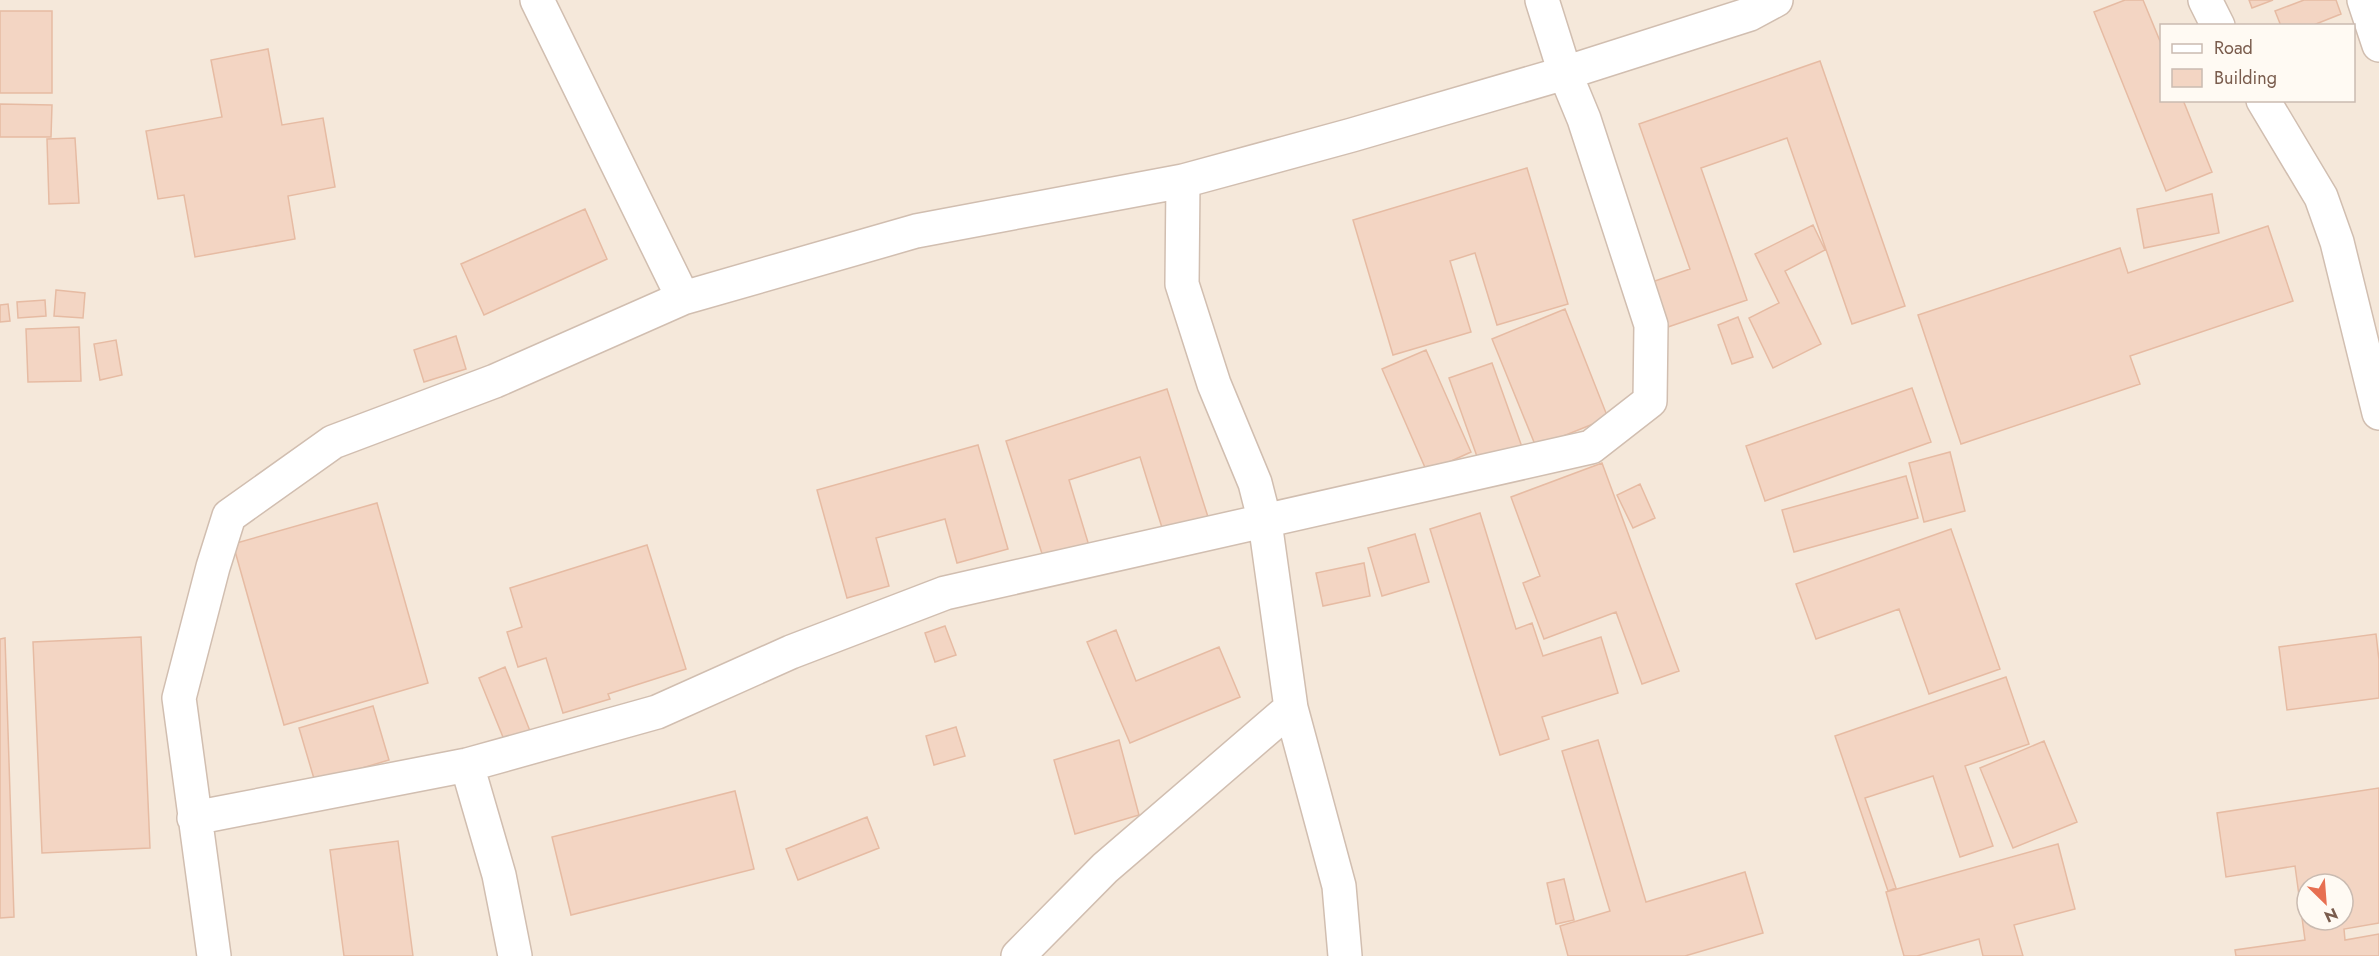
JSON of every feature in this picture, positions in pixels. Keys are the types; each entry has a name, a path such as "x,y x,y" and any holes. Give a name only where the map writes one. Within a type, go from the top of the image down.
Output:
{"street":[{"path":"537,0 683,298"},
{"path":"194,818 467,765 657,712 791,652 945,593 1591,447 1650,401 1651,325 1584,119 1564,73 1542,0"},
{"path":"214,956 179,698 213,567 229,516 333,442 495,381 683,298 916,231 1183,181 1352,135 1564,73 1750,14 1776,0"},
{"path":"2205,0 2217,24"},
{"path":"2364,0 2379,45"},
{"path":"2264,102 2321,197 2337,243 2379,413"},
{"path":"1183,181 1182,284 1214,384 1255,483 1265,522 1291,708 1339,886 1345,956"},
{"path":"1018,956 1105,868 1291,708"},
{"path":"467,765 499,875 515,956"}],"shaded area":[{"path":"0,0 2379,0 2379,956 0,956"}],"building":[{"path":"2125,0 2143,0 2160,41 2160,102 2184,102 2212,172 2166,191 2094,12"},
{"path":"2249,0 2273,0 2252,8"},
{"path":"2304,0 2336,0 2341,14 2316,24 2280,24 2275,11"},
{"path":"0,11 52,11 52,93 0,93"},
{"path":"268,49 282,125 323,118 335,187 288,196 295,239 195,257 184,195 158,199 146,131 222,117 211,60"},
{"path":"1820,61 1905,306 1852,324 1787,138 1701,168 1747,300 1668,327 1652,282 1690,269 1639,124"},
{"path":"0,104 52,105 51,137 0,137"},
{"path":"75,138 79,203 49,204 47,139"},
{"path":"1527,168 1568,304 1497,325 1475,253 1450,261 1471,332 1393,355 1353,220"},
{"path":"2212,194 2219,233 2144,248 2137,209"},
{"path":"585,209 607,259 484,315 461,264"},
{"path":"1813,225 1825,250 1785,271 1821,344 1773,368 1749,318 1779,303 1755,254"},
{"path":"2268,226 2293,301 2130,356 2140,384 1961,444 1918,315 2120,248 2128,273"},
{"path":"56,290 85,293 83,318 54,316"},
{"path":"45,300 46,316 18,318 17,302"},
{"path":"8,304 10,321 0,322 0,305"},
{"path":"1565,309 1608,418 1536,447 1492,339"},
{"path":"1738,317 1753,357 1732,364 1718,325"},
{"path":"79,327 81,381 28,382 26,329"},
{"path":"456,336 466,369 424,382 414,350"},
{"path":"116,340 122,375 100,380 94,344"},
{"path":"1426,350 1471,452 1427,472 1382,369"},
{"path":"1492,363 1522,447 1479,462 1449,378"},
{"path":"1912,388 1931,442 1765,501 1746,446"},
{"path":"1167,389 1209,520 1164,534 1140,457 1069,480 1090,549 1045,563 1006,441"},
{"path":"978,445 1008,549 957,563 945,519 876,538 889,586 847,598 817,490"},
{"path":"1950,452 1965,511 1924,522 1909,463"},
{"path":"1602,463 1679,671 1642,684 1616,612 1544,639 1523,583 1540,576 1511,497"},
{"path":"1906,476 1918,518 1794,552 1782,510"},
{"path":"1640,484 1655,518 1633,528 1617,495"},
{"path":"377,503 428,683 284,725 233,544"},
{"path":"1480,513 1516,629 1532,623 1543,656 1601,637 1618,693 1542,717 1549,739 1500,755 1430,529"},
{"path":"1951,529 2000,669 1929,694 1899,609 1816,639 1796,584"},
{"path":"1415,534 1429,582 1382,596 1368,548"},
{"path":"647,545 686,669 608,694 610,699 563,713 546,658 518,667 507,632 522,627 510,588"},
{"path":"1364,563 1370,596 1323,606 1316,573"},
{"path":"945,626 956,655 935,662 925,633"},
{"path":"1116,630 1136,681 1219,647 1240,697 1130,743 1087,642"},
{"path":"2376,634 2379,698 2287,710 2279,647"},
{"path":"141,637 150,848 42,853 33,642"},
{"path":"5,638 14,917 0,918 0,639"},
{"path":"505,667 530,731 505,742 479,678"},
{"path":"2006,677 2029,744 1965,766 1993,846 1960,857 1933,776 1865,798 1896,888 1888,891 1835,736"},
{"path":"373,706 389,760 315,782 299,728"},
{"path":"956,727 965,756 934,765 926,736"},
{"path":"1119,740 1139,815 1075,834 1054,760"},
{"path":"1598,740 1646,902 1745,872 1763,933 1685,956 1568,956 1560,926 1610,911 1562,751"},
{"path":"2044,741 2077,822 2013,848 1980,768"},
{"path":"2379,788 2379,923 2355,927 2355,872 2296,872 2295,866 2226,877 2217,813"},
{"path":"735,791 754,869 571,915 552,837"},
{"path":"867,817 879,848 798,880 786,849"},
{"path":"398,841 413,956 344,956 330,850"},
{"path":"2058,844 2075,909 2014,925 2023,956 1983,956 1979,939 1917,956 1904,956 1886,892"},
{"path":"1564,879 1574,920 1556,924 1547,883"},
{"path":"2304,932 2344,932 2345,940 2379,934 2379,956 2236,956 2235,950 2305,940"}]}
